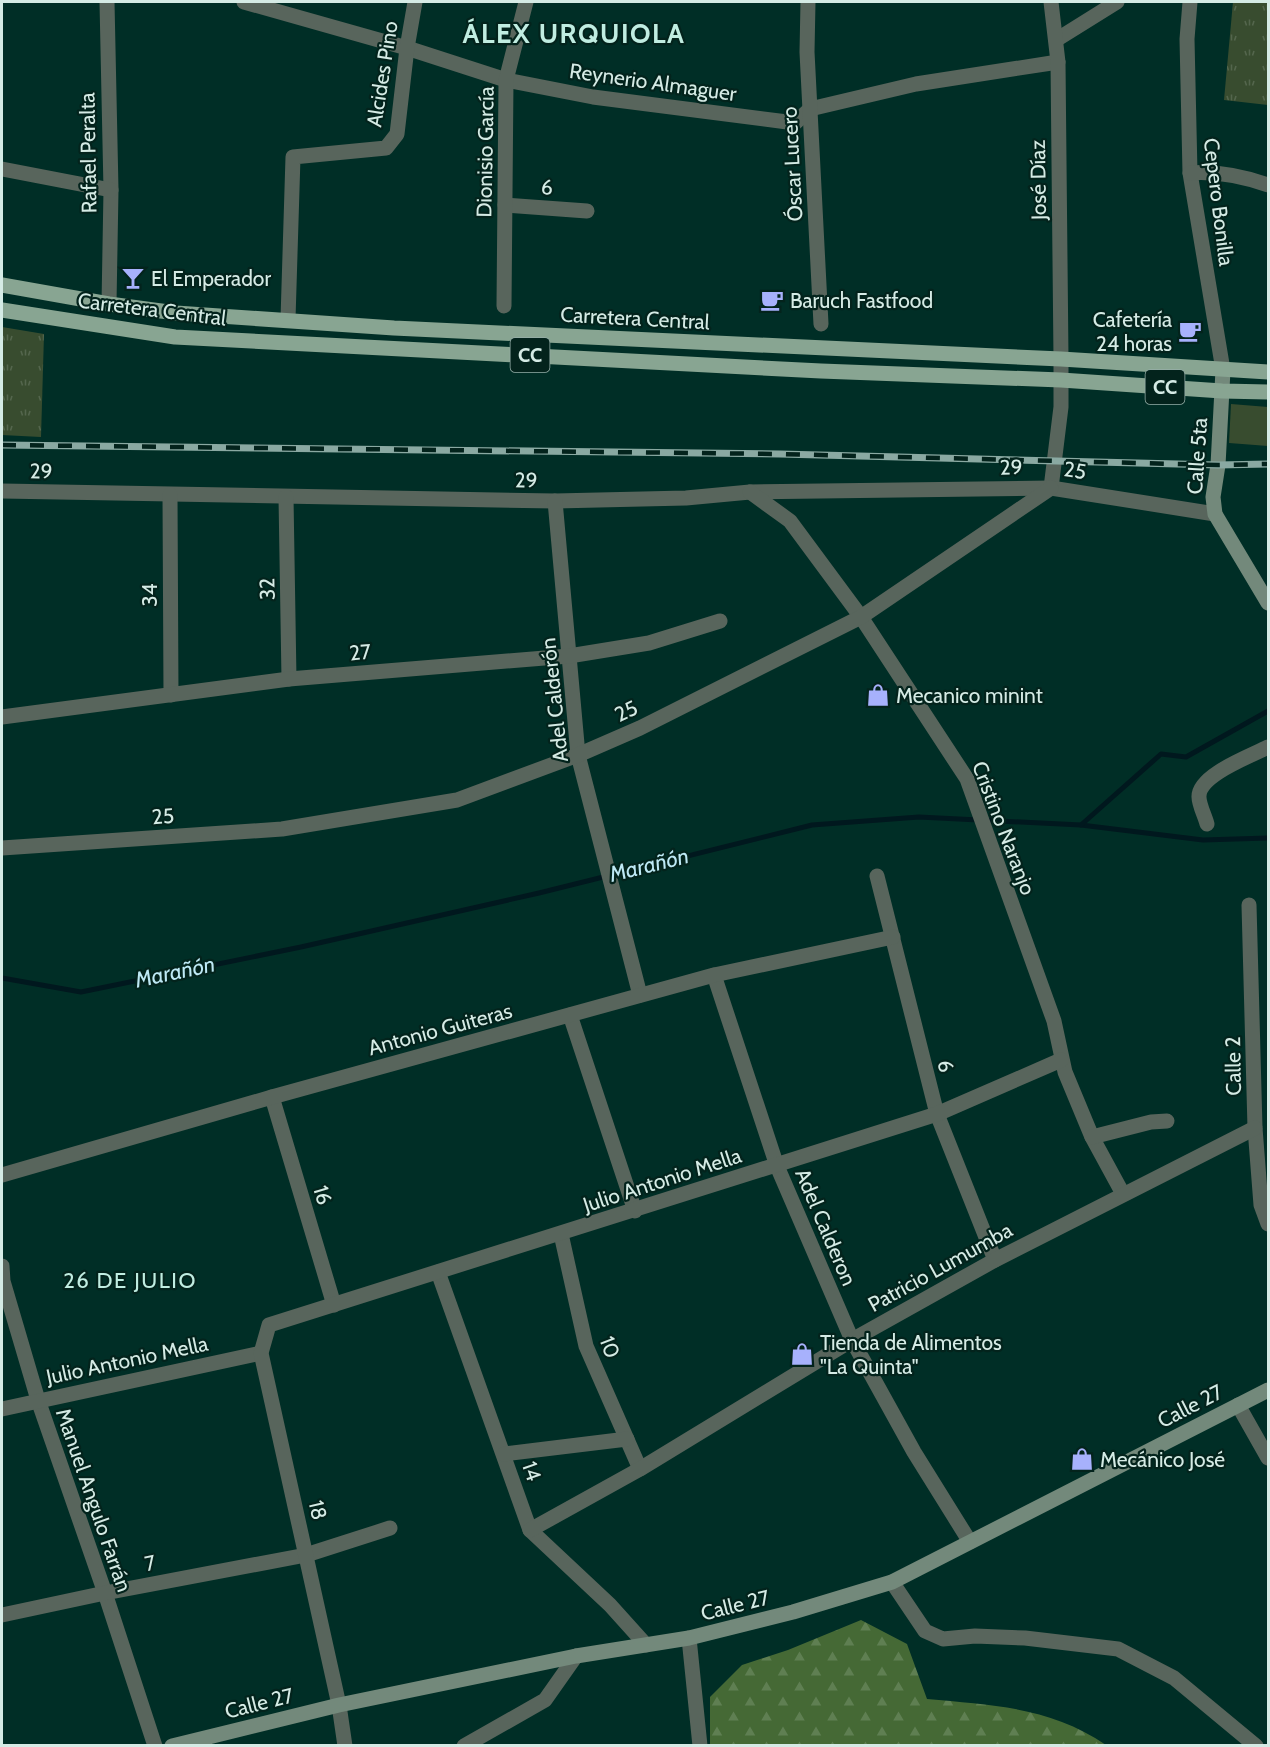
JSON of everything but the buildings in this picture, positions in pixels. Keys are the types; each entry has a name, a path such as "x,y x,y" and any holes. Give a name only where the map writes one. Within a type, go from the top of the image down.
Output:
{"main road":[{"name":"Carretera Central","path":"2,285 176,313 394,328 1061,359 1269,372"},
{"name":"Carretera Central","path":"2,310 175,337 832,372 1269,392"},
{"name":"Calle 5ta","path":"1223,370 1218,465 1213,497 1215,514 1269,603"},
{"name":"Calle 27","path":"172,1746 339,1705 576,1656 688,1638 793,1612 892,1582 1269,1390"}],"street":[{"name":"Rafael Peralta","path":"107,2 111,190 109,304"},
{"name":"Reynerio Almaguer","path":"244,2 407,48 506,80 593,97 795,123 810,109 916,84 1058,62"},
{"name":"Alcides Pino","path":"288,319 293,157 386,148 397,134 415,2"},
{"name":"Dionisio García","path":"504,306 506,80 526,2"},
{"name":"Óscar Lucero","path":"808,2 807,52 821,324"},
{"name":"José Díaz","path":"1051,2 1058,62 1061,359 1061,407 1051,488"},
{"path":"1056,40 1117,2"},
{"name":"Cepero Bonilla","path":"1190,2 1187,39 1190,173 1223,370"},
{"path":"2,169 111,190"},
{"path":"1190,173 1210,171 1247,177 1269,185"},
{"name":"6","path":"505,205 587,211"},
{"name":"29","path":"2,491 555,501 686,498 750,492 1051,488"},
{"name":"25","path":"2,848 282,829 457,800 578,755 640,728 861,617 1051,488 1215,514"},
{"name":"Cristino Naranjo","path":"750,492 790,520 861,617 967,779 1053,1021 1061,1060 1092,1137 1123,1194"},
{"name":"34","path":"170,495 171,695"},
{"name":"32","path":"286,497 289,679"},
{"name":"Adel Calderón","path":"555,501 578,755 640,995"},
{"name":"27","path":"2,717 289,679 569,657 649,643 720,621"},
{"path":"1207,824 1199,796 1203,783 1215,774 1269,747"},
{"name":"6","path":"877,876 937,1114 995,1260"},
{"name":"Calle 2","path":"1249,905 1255,1128 1261,1205 1269,1224"},
{"name":"Antonio Guiteras","path":"2,1175 272,1096 714,975 893,937"},
{"name":"Adel Calderon","path":"714,975 777,1166 852,1340 914,1452 970,1542"},
{"path":"570,1015 635,1211"},
{"name":"Julio Antonio Mella","path":"269,1325 937,1114 1061,1060"},
{"name":"16","path":"272,1096 334,1305"},
{"path":"1092,1137 1151,1122 1167,1121"},
{"name":"Patricio Lumumba","path":"530,1530 640,1469 852,1340 995,1260 1255,1128"},
{"name":"10","path":"561,1234 586,1346 640,1469"},
{"name":"Manuel Angulo Farrán","path":"2,1266 3,1281 38,1400 155,1746"},
{"name":"14","path":"438,1272 530,1530 610,1605 646,1645"},
{"name":"18","path":"269,1325 261,1353 339,1705 345,1746"},
{"name":"Julio Antonio Mella","path":"2,1409 261,1353"},
{"path":"1238,1405 1269,1458"},
{"path":"504,1454 627,1439"},
{"name":"7","path":"2,1615 306,1555 390,1528"},
{"path":"892,1582 925,1630 943,1639 975,1636 1025,1638 1118,1649 1174,1678 1256,1746"},
{"path":"688,1638 700,1746"},
{"path":"464,1746 545,1700 576,1656"}],"green space":[{"path":"1233,2 1268,2 1268,105 1224,100"},
{"path":"2,327 44,334 41,437 2,435"},
{"path":"1231,404 1268,407 1268,446 1229,443"},
{"path":"861,1620 907,1644 927,1699 998,1706 1042,1715 1085,1732 1106,1745 710,1745 710,1697 742,1665 788,1650"}],"waterway":[{"name":"Marañón","path":"2,978 81,992 301,947 539,893 812,825 919,817 1081,825 1161,754 1186,757 1268,711"},
{"path":"1081,825 1203,840 1268,838"}],"railway":[{"path":"2,445 780,454 1218,465 1268,464"}],"place":[{"name":"El Emperador","path":"133,278"},
{"name":"Baruch Fastfood","path":"772,300"},
{"name":"Cafetería 24 horas","path":"1190,331"},
{"name":"Mecanico minint","path":"878,695"},
{"name":"Tienda de Alimentos \"La Quinta\"","path":"802,1354"},
{"name":"Mecánico José","path":"1082,1459"}],"district":[{"name":"ÁLEX URQUIOLA","path":"574,33"},
{"name":"26 DE JULIO","path":"130,1280"}]}
